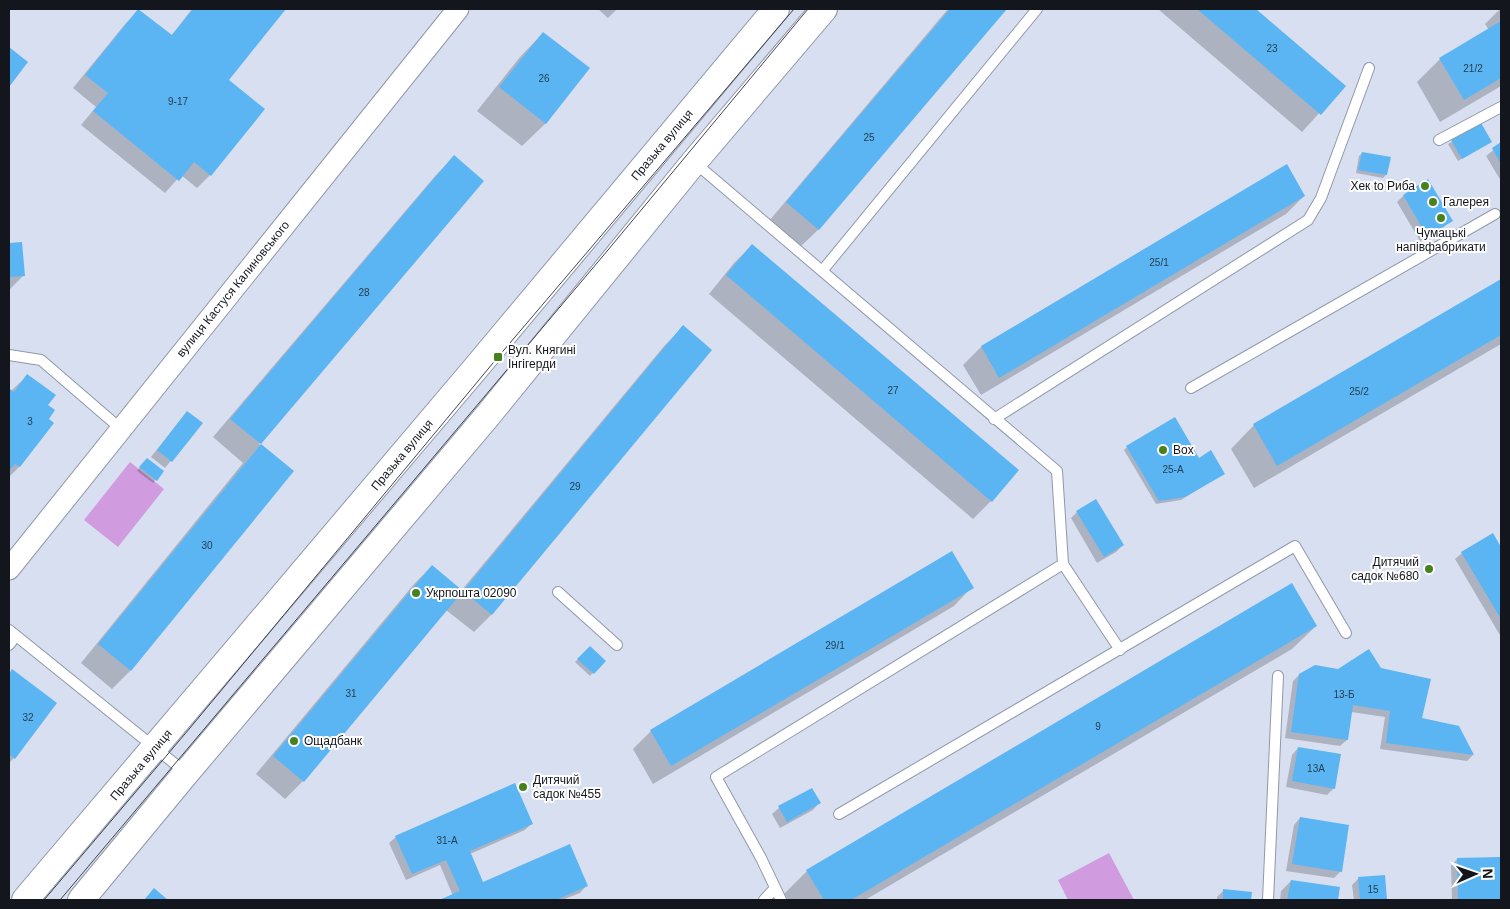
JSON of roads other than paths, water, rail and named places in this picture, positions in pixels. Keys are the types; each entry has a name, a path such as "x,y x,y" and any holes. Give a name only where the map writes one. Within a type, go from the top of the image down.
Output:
{"street":[{"name":"вулиця Кастуся Калиновського","path":"9,569 458,9"},
{"name":"Празька вулиця","path":"25,900 156,748 776,9"},
{"path":"80,900 489,414 694,162 824,9"}],"lane":[{"path":"822,270 1037,9"},
{"path":"994,418 1308,220 1322,198 1369,68"},
{"path":"1439,140 1501,107"},
{"path":"694,162 1057,471 1063,564 1120,650"},
{"path":"1191,388 1495,214"},
{"path":"9,355 41,360 121,429"},
{"path":"839,814 1295,546 1346,633"},
{"path":"780,900 761,858 716,777 1063,564"},
{"path":"558,592 617,645"},
{"path":"9,645 12,633 186,773"},
{"path":"1268,900 1278,676"},
{"path":"764,900 775,888"}],"tram line":[{"path":"44,900 190,728 498,357 794,9"},
{"path":"60,900 608,250 808,9"}],"place":[{"name":"Хек to Риба","path":"1425,186"},
{"name":"Галерея","path":"1433,202"},
{"name":"Чумацькі напівфабрикати","path":"1441,218"},
{"name":"Вул. Княгині Інгігерди","path":"498,357"},
{"name":"Box","path":"1163,450"},
{"name":"Дитячий садок №680","path":"1429,569"},
{"name":"Укрпошта 02090","path":"416,593"},
{"name":"Ощадбанк","path":"294,741"},
{"name":"Дитячий садок №455","path":"523,787"}]}
